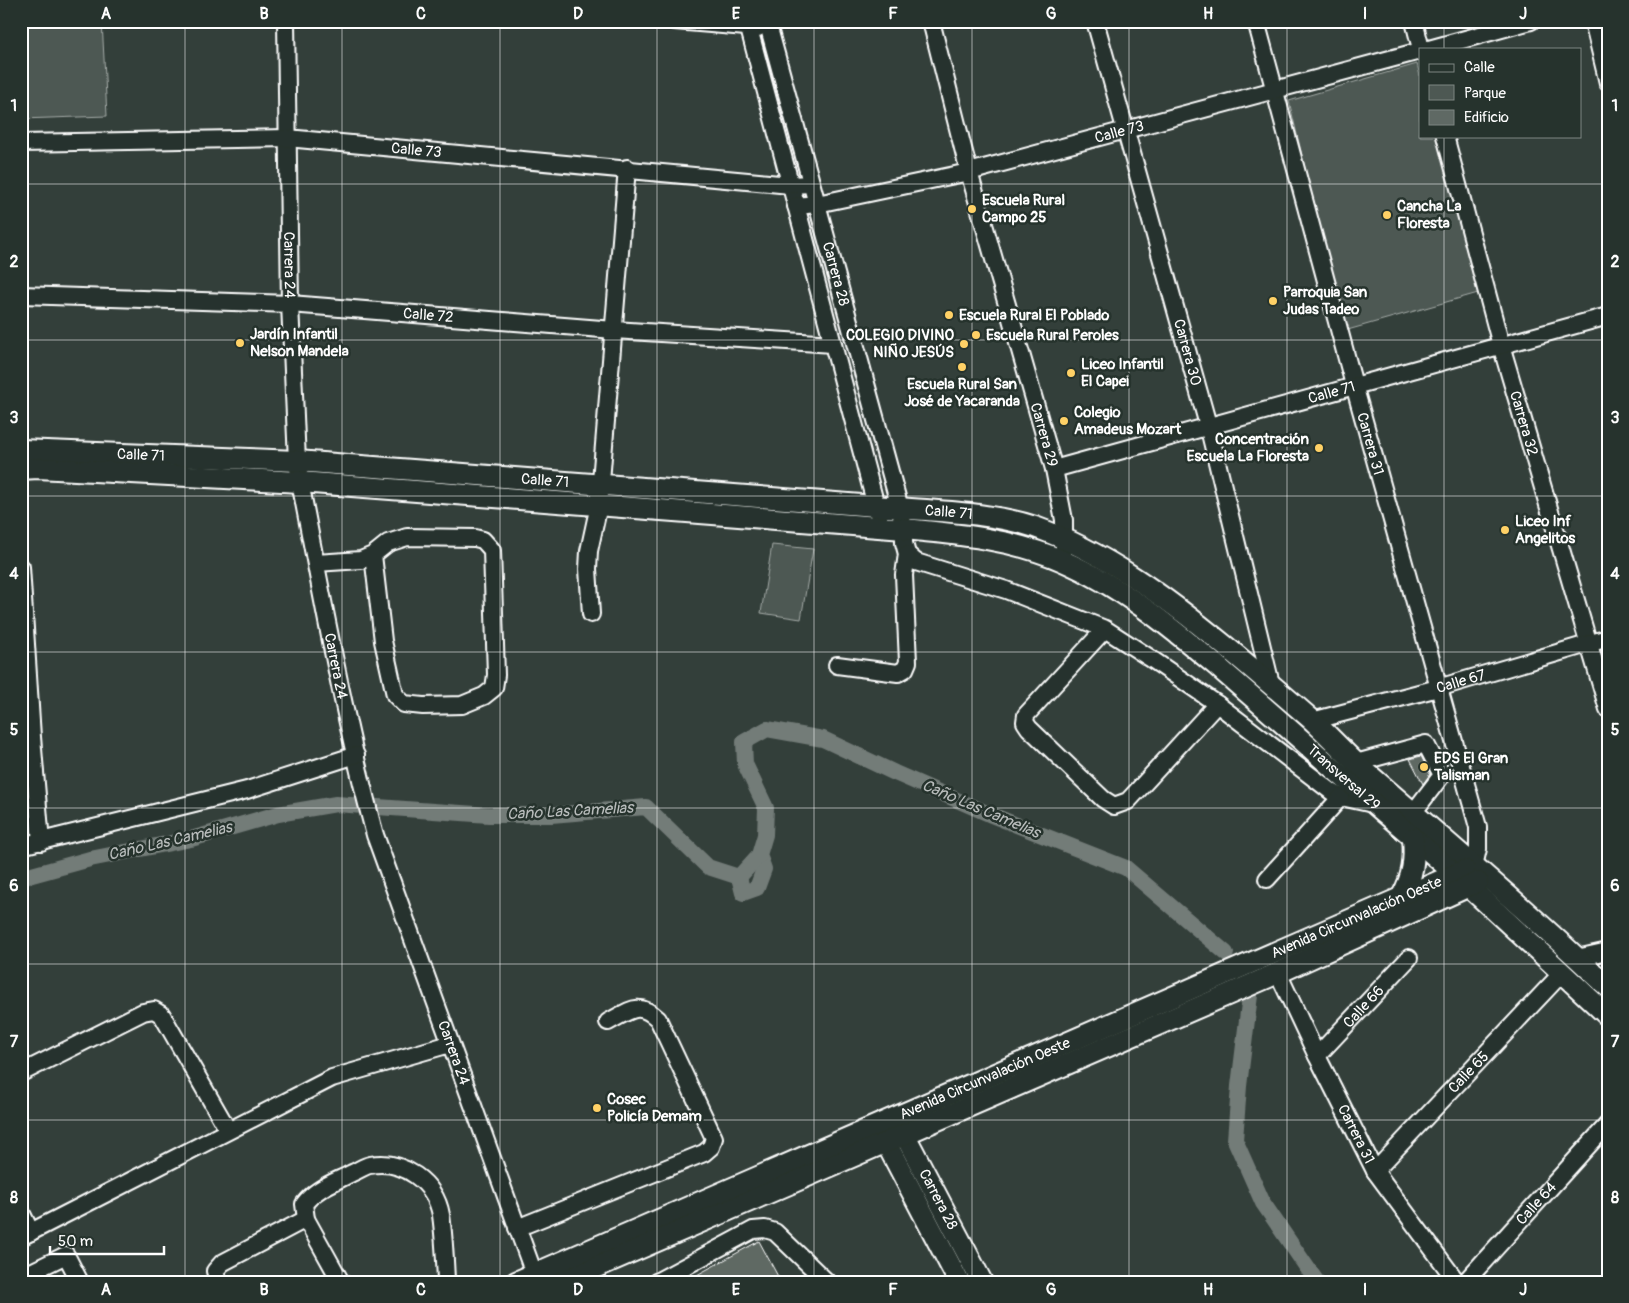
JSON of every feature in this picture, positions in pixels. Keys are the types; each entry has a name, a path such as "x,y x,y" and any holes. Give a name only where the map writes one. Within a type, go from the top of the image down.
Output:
{"main road":[{"name":"Calle 71","path":"21,450 297,461 965,513 1004,519 1034,527 1064,540"},
{"name":"Calle 71","path":"21,468 300,482 882,527 1000,540 1063,561"},
{"name":"Transversal 29","path":"1064,540 1101,558 1145,584 1187,615 1271,684 1356,763 1409,826 1462,880 1608,1016"},
{"name":"Transversal 29","path":"1063,561 1092,575 1134,601 1174,630 1264,706 1373,804 1480,872 1608,987"},
{"path":"1402,896 1412,875 1414,863 1409,826"},
{"path":"1462,880 1480,872"},
{"name":"Avenida Circunvalación Oeste","path":"572,1280 891,1130 1402,896 1462,880"},
{"name":"Avenida Circunvalación Oeste","path":"516,1282 535,1277 1278,973 1462,880"},
{"name":"Carrera 28","path":"891,1130 959,1282"},
{"name":"Carrera 28","path":"891,1130 982,1282"}],"street":[{"name":"Carrera 24","path":"286,21 290,304 297,461 316,563 362,784 375,835 535,1277"},
{"path":"675,21 768,25"},
{"name":"Carrera 29","path":"931,21 968,172 1054,469 1064,520 1063,561"},
{"name":"Carrera 30","path":"1095,21 1208,425 1271,684"},
{"name":"Carrera 31","path":"1256,21 1354,385 1478,827 1480,872"},
{"path":"1414,21 1421,48"},
{"path":"1433,48 1532,21"},
{"path":"1593,21 1608,83"},
{"name":"Carrera 28","path":"748,24 882,527"},
{"name":"Carrera 28","path":"768,25 900,508 907,554 904,575 908,662 905,668 898,673 837,665"},
{"name":"Calle 73","path":"796,206 817,204 968,172 1419,51"},
{"name":"Calle 73","path":"21,143 287,138 790,184 811,184"},
{"name":"Carrera 32","path":"1446,138 1501,345 1608,709"},
{"path":"591,614 588,569 589,552 599,505 601,485 627,168"},
{"name":"Calle 72","path":"21,295 290,304 614,330 833,344"},
{"name":"Calle 71","path":"1054,469 1608,316"},
{"path":"316,563 361,560 373,555 388,543 408,537 475,538 483,540 492,550 496,675 494,688 484,696 462,705 423,706 404,704 395,695 383,641 373,555"},
{"path":"907,554 916,562 1006,590 1105,629 1217,704 1332,792 1341,797 1373,804"},
{"path":"21,567 23,621 40,842"},
{"path":"1105,629 1041,697 1026,715 1025,722 1103,800 1114,806 1128,801 1217,704"},
{"name":"Calle 67","path":"1312,721 1438,688 1608,638"},
{"path":"1356,763 1426,744 1442,775 1409,826"},
{"path":"21,846 247,790 356,755"},
{"path":"1267,879 1341,797"},
{"path":"1577,958 1608,951"},
{"name":"Calle 66","path":"1318,1056 1409,958"},
{"name":"Carrera 31","path":"1278,973 1375,1171 1456,1282"},
{"name":"Calle 65","path":"1375,1171 1562,973"},
{"path":"517,1228 704,1153 711,1147 714,1138 658,1019 648,1010 635,1008 608,1022"},
{"path":"21,1073 143,1012 154,1010 162,1014 228,1130"},
{"path":"21,1212 26,1234 332,1078 450,1044"},
{"name":"Calle 64","path":"1465,1282 1608,1124"},
{"path":"341,1282 306,1219 304,1204 312,1193 368,1165 388,1164 405,1169 424,1182 433,1193 440,1214 446,1281"},
{"path":"218,1282 215,1271 222,1263 306,1219"},
{"path":"666,1280 753,1230 765,1229 776,1232 827,1282"},
{"path":"21,1277 66,1255 80,1282"}],"green space":[{"path":"21,21 102,21 107,116 21,119"},
{"name":"Cancha La Floresta","path":"1417,64 1419,72 1419,138 1437,138 1478,293 1344,331 1289,101"},
{"path":"772,545 813,549 801,619 761,613"}],"building":[{"path":"1421,756 1430,774 1423,784 1410,759"},
{"path":"759,1241 781,1282 684,1282"}],"waterway":[{"name":"Caño Las Camelias","path":"21,878 90,859 191,839 278,814 336,804 489,815 551,815 646,807 708,867 739,877 759,855 765,835 766,808 745,764 744,742 767,729 823,739 989,814 1126,868 1226,953"},
{"path":"739,877 743,893 757,888 764,869 759,855"},
{"name":"Caño Las Camelias","path":"1250,995 1239,1086 1235,1140 1263,1203 1317,1282"}],"place":[{"name":"Escuela Rural Campo 25","path":"972,209"},
{"name":"Cancha La Floresta","path":"1387,215"},
{"name":"Parroquia San Judas Tadeo","path":"1273,301"},
{"name":"Escuela Rural El Poblado","path":"949,315"},
{"name":"Escuela Rural Peroles","path":"976,335"},
{"name":"Jardín Infantil Nelson Mandela","path":"240,343"},
{"name":"COLEGIO DIVINO NIÑO JESÚS","path":"964,344"},
{"name":"Escuela Rural San José de Yacaranda","path":"962,367"},
{"name":"Liceo Infantil El Capei","path":"1071,373"},
{"name":"Colegio Amadeus Mozart","path":"1064,421"},
{"name":"Concentración Escuela La Floresta","path":"1319,448"},
{"name":"Liceo Inf Angelitos","path":"1505,530"},
{"name":"EDS El Gran Talisman","path":"1424,767"},
{"name":"Cosec Policía Demam","path":"597,1108"}]}
